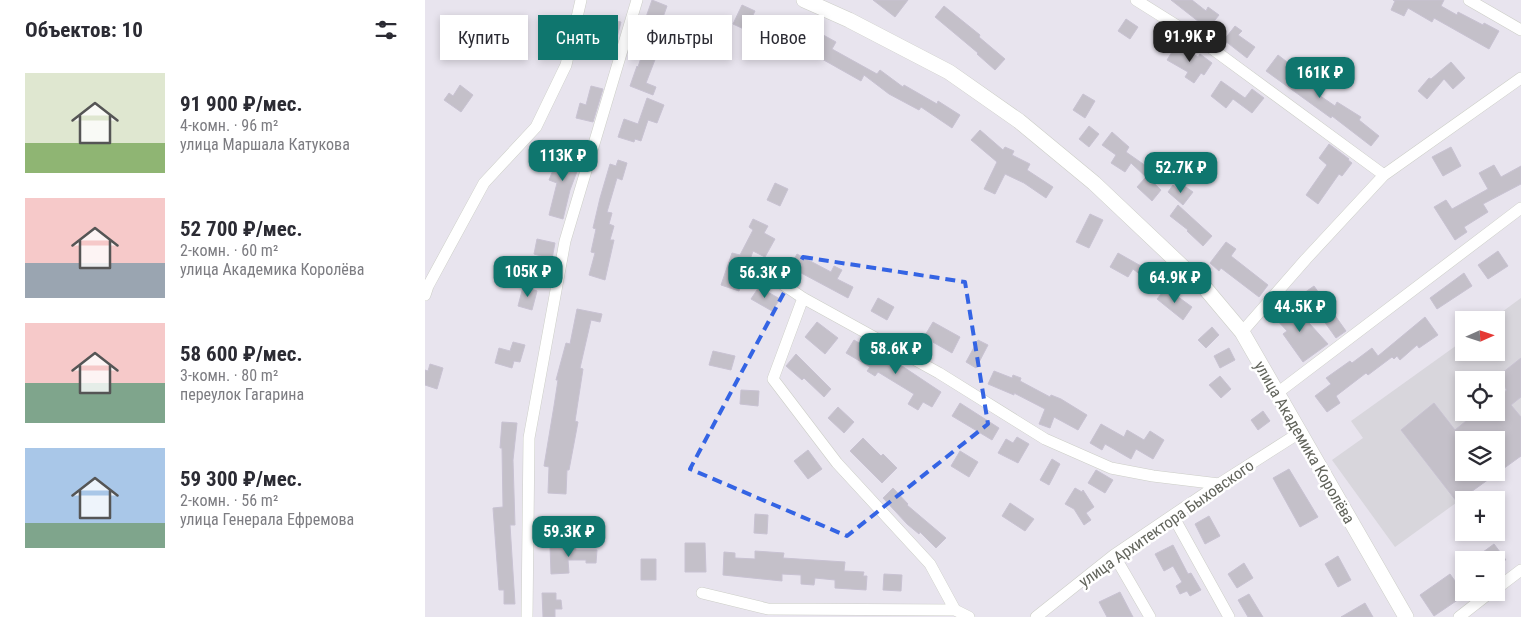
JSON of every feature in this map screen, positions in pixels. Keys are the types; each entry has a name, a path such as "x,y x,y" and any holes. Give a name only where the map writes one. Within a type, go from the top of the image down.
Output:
{"street":[{"path":"426,288 484,183 536,127 566,65 581,0"},
{"path":"527,617 529,438 565,241 637,0"},
{"name":"улица Академика Королёва","path":"804,0 849,20 949,72 1019,121 1095,183 1205,288 1242,332 1406,617"},
{"path":"1136,0 1203,42 1384,175"},
{"path":"1469,0 1521,30"},
{"path":"1242,332 1306,259 1384,175 1521,78"},
{"path":"1276,394 1521,208"},
{"path":"772,277 803,298 939,373 1045,439 1111,468 1153,476 1219,484"},
{"path":"803,298 773,379 837,463 930,564 955,610"},
{"name":"улица Архитектора Быховского","path":"1035,617 1114,555 1299,433"},
{"path":"1173,516 1229,617"},
{"path":"1114,555 1150,617"},
{"path":"1505,582 1521,570"},
{"path":"702,593 768,609 955,610 969,617"},
{"path":"1459,617 1479,601"}],"highlighted area":[{"path":"803,257 965,282 988,424 847,536 690,469"}],"shaded area":[{"path":"1521,298 1521,456 1505,468 1505,431 1455,431 1455,481 1486,481 1473,491 1455,491 1455,504 1395,547 1332,460 1363,438 1351,421 1455,346 1455,361 1505,361 1505,311 1503,311"}],"building":[{"path":"652,0 667,6 664,15 647,15"},
{"path":"873,0 908,0 895,17"},
{"path":"1171,0 1192,0 1206,11 1208,7 1219,15 1208,29"},
{"path":"1393,0 1444,0 1441,6 1457,15 1458,12 1499,31 1489,49 1434,18 1432,22 1408,8 1404,16 1391,10 1395,1"},
{"path":"742,5 755,11 753,15 742,15 742,28 733,24"},
{"path":"944,6 980,35 979,37 1005,59 995,70 935,17"},
{"path":"1126,19 1138,27 1130,39 1118,31"},
{"path":"618,21 621,22 618,34"},
{"path":"1235,26 1242,31 1238,35 1255,47 1247,58 1224,40"},
{"path":"824,35 836,42 832,49 877,74 880,70 903,87 904,85 937,104 938,101 960,115 952,128 921,107 919,110 889,94 864,75 861,81 824,60"},
{"path":"1177,44 1198,57 1200,54 1212,63 1204,75 1201,73 1194,83 1185,77 1188,72 1167,60"},
{"path":"1278,55 1291,65 1289,67 1306,79 1309,75 1322,84 1316,93 1335,106 1337,102 1361,117 1359,120 1379,136 1371,146 1332,116 1331,118 1266,71"},
{"path":"640,60 655,60 646,83 656,87 653,95 630,86"},
{"path":"1451,62 1465,78 1453,89 1444,79 1427,99 1418,91 1429,78 1431,79"},
{"path":"1221,81 1245,98 1252,89 1264,98 1252,113 1233,99 1226,108 1211,96"},
{"path":"460,85 473,95 461,112 444,100 449,93 453,96"},
{"path":"591,86 603,89 593,122 576,118 580,103 586,105"},
{"path":"1083,94 1095,101 1085,118 1073,110"},
{"path":"647,98 664,105 657,123 648,120 641,141 635,139 634,142 618,137 624,119 638,124"},
{"path":"1089,126 1099,134 1089,147 1079,139"},
{"path":"980,130 1003,150 1005,147 1014,151 1012,155 1030,164 1027,170 1053,187 1046,198 1024,183 1005,174 995,194 984,189 997,162 971,140"},
{"path":"1112,132 1129,147 1126,152 1146,166 1147,164 1160,176 1153,182 1161,190 1152,201 1137,187 1146,177 1131,163 1125,172 1111,163 1116,155 1102,145"},
{"path":"1329,144 1352,163 1342,176 1339,174 1318,204 1306,195 1327,165 1319,158"},
{"path":"1451,147 1461,166 1443,176 1432,157"},
{"path":"561,151 582,158 570,190 563,219 549,215 557,183 549,180"},
{"path":"618,160 627,163 622,180 617,178 607,212 612,213 609,224 614,226 610,240 614,240 605,280 589,275 595,253 591,252 596,229 593,228 610,164 616,166"},
{"path":"1494,165 1501,177 1521,166 1521,184 1483,204 1488,212 1464,227 1467,232 1455,240 1434,207 1446,200 1452,209 1488,189 1479,173"},
{"path":"775,183 788,189 780,206 767,200"},
{"path":"1173,185 1179,190 1183,185 1193,192 1183,205 1168,192"},
{"path":"1178,205 1212,236 1203,246 1188,230 1170,216"},
{"path":"1090,214 1103,220 1089,248 1076,242"},
{"path":"753,219 768,226 764,233 775,239 765,257 753,251 739,291 721,285 732,253 740,255 753,230 749,227"},
{"path":"537,239 555,243 552,259 534,254"},
{"path":"1226,242 1236,249 1231,256 1268,285 1259,297 1221,268 1219,271 1210,263"},
{"path":"1498,251 1508,266 1488,279 1478,265"},
{"path":"1118,253 1148,270 1150,267 1163,276 1155,286 1133,269 1128,277 1110,267"},
{"path":"797,254 831,272 834,266 842,270 837,279 853,287 848,298 790,267"},
{"path":"1464,273 1472,286 1437,309 1430,298"},
{"path":"1314,286 1346,331 1336,338 1304,293"},
{"path":"523,287 537,291 532,310 518,306"},
{"path":"759,287 780,299 772,311 751,299"},
{"path":"1166,288 1192,307 1183,320 1157,299"},
{"path":"878,298 894,307 887,320 871,311"},
{"path":"1291,303 1328,344 1303,362 1283,334 1287,331 1275,318"},
{"path":"577,309 602,314 600,322 591,320 580,368 583,369 575,421 578,422 569,470 567,470 566,494 548,493 549,467 544,466 558,380 556,380 566,343 570,344"},
{"path":"1425,317 1438,335 1419,348 1417,345 1400,360 1397,356 1394,359 1392,357 1368,375 1366,373 1336,396 1340,403 1327,412 1315,396 1331,384 1326,378 1350,361 1352,363 1372,348 1378,356"},
{"path":"817,322 838,338 825,354 805,337"},
{"path":"933,322 960,337 952,353 924,337"},
{"path":"1212,327 1219,335 1206,348 1198,340"},
{"path":"854,340 892,362 893,360 941,392 932,407 923,402 918,410 908,404 914,394 878,372 875,376 867,371 870,367 846,353"},
{"path":"978,340 988,345 976,368 966,362"},
{"path":"513,342 525,345 520,362 514,361 512,368 495,363 499,348 510,351"},
{"path":"1229,348 1235,360 1220,368 1214,356"},
{"path":"713,351 735,356 731,370 709,365"},
{"path":"796,354 831,389 824,397 804,378 802,380 786,366"},
{"path":"1521,358 1521,397 1511,405 1521,417 1521,456 1505,468 1505,431 1455,431 1455,481 1486,481 1472,491 1455,491 1455,499 1401,430 1434,403 1455,430 1466,421 1505,421 1505,391 1507,390 1505,387 1505,371"},
{"path":"430,364 443,368 437,389 425,385 425,370 428,371"},
{"path":"994,371 1012,378 1013,375 1021,378 1020,381 1050,397 1051,395 1061,399 1087,415 1078,430 1054,417 1050,428 1039,424 1045,409 1014,393 1014,395 988,384"},
{"path":"1220,376 1231,389 1221,398 1209,385"},
{"path":"741,390 759,391 758,406 740,404"},
{"path":"960,403 999,428 992,440 952,416"},
{"path":"838,407 854,422 844,433 828,418"},
{"path":"1263,411 1270,421 1258,430 1251,420"},
{"path":"502,422 517,423 513,460 515,525 510,525 515,604 504,604 504,590 499,590 493,508 503,507 502,448 500,448"},
{"path":"1101,424 1124,437 1127,430 1144,440 1150,431 1164,440 1153,459 1136,449 1131,459 1105,444 1102,450 1090,443"},
{"path":"1017,437 1029,444 1018,463 998,453 1006,439 1013,443"},
{"path":"863,438 881,456 883,454 897,468 882,483 850,451"},
{"path":"808,450 822,469 808,479 794,461"},
{"path":"960,451 978,462 969,477 951,466"},
{"path":"1052,459 1060,464 1049,485 1040,480"},
{"path":"1289,469 1318,517 1300,527 1273,478"},
{"path":"1096,470 1113,480 1105,493 1088,483"},
{"path":"893,488 907,505 946,538 936,548 920,532 919,534 907,524 883,498"},
{"path":"1075,488 1082,492 1083,490 1094,507 1086,513 1091,520 1084,525 1074,509 1065,504"},
{"path":"1010,503 1034,519 1025,531 1002,516"},
{"path":"755,514 768,515 767,534 754,533"},
{"path":"1209,516 1220,536 1205,544 1195,524"},
{"path":"545,518 558,518 558,537 545,536"},
{"path":"685,543 705,543 706,572 685,572"},
{"path":"1494,544 1499,551 1484,551"},
{"path":"1173,545 1188,574 1191,573 1201,590 1190,596 1187,591 1180,594 1176,586 1182,582 1173,566 1164,571 1155,554"},
{"path":"550,546 575,546 576,550 597,550 596,563 586,563 586,560 568,560 569,573 551,574"},
{"path":"755,551 784,553 783,558 845,562 844,571 864,572 863,576 867,576 866,590 835,588 835,580 815,578 814,585 801,584 801,575 782,574 782,581 723,575 724,552 735,553 735,558 755,559"},
{"path":"1338,556 1351,580 1338,587 1325,564"},
{"path":"641,559 656,559 656,580 641,580"},
{"path":"1244,563 1253,578 1237,588 1228,574"},
{"path":"884,574 902,575 901,591 883,590"},
{"path":"1450,574 1455,581 1456,601 1434,616 1420,595"},
{"path":"1120,592 1133,617 1107,617 1099,602"},
{"path":"542,593 556,593 556,600 561,600 562,609 555,609 555,617 543,617"},
{"path":"1249,594 1263,617 1248,617 1238,600"},
{"path":"1365,603 1373,617 1341,617"}]}
